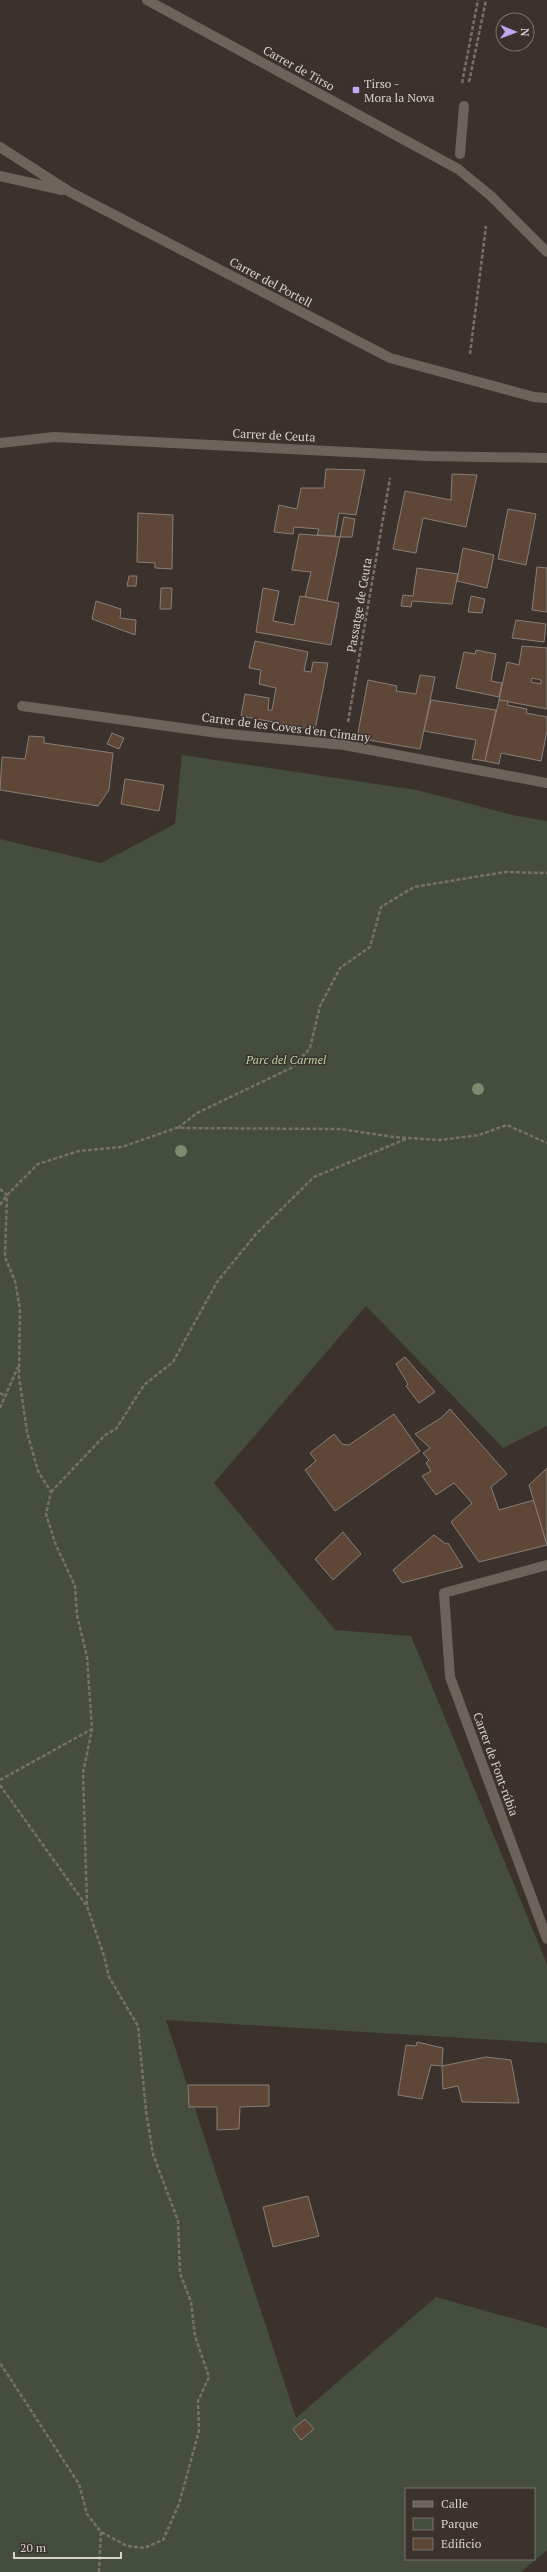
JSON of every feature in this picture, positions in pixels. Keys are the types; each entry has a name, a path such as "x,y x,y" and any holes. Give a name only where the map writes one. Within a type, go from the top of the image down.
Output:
{"street":[{"name":"Carrer de Tirso","path":"146,0 458,169 491,196 547,252"},
{"path":"460,154 464,106"},
{"name":"Carrer del Portell","path":"0,147 70,192 390,358 534,397 547,398"},
{"path":"0,176 70,192"},
{"name":"Carrer de Ceuta","path":"0,443 54,437 428,456 547,458"},
{"name":"Carrer de les Coves d'en Cimany","path":"22,706 218,733 344,745 547,782"},
{"name":"Carrer de Font-rúbia","path":"547,1565 444,1593 450,1677 547,1939"}],"path":[{"path":"464,106 459,98 478,0"},
{"path":"464,106 486,0"},
{"path":"471,344 483,241"},
{"name":"Passatge de Ceuta","path":"344,745 390,476"},
{"path":"178,1128 197,1113 292,1067 310,1048 320,1006 340,968 370,947 380,908 414,886 505,872 547,873"},
{"path":"0,1205 7,1195 38,1164 79,1151 122,1147 178,1128 340,1129 409,1138 439,1140 479,1135 507,1126 547,1143"},
{"path":"86,1906 83,1773 92,1729 87,1657 77,1615 75,1586 55,1543 46,1514 51,1492 105,1435 116,1429 144,1385 173,1362 217,1282 256,1234 314,1177 409,1138"},
{"path":"0,1189 7,1195"},
{"path":"7,1195 5,1257 15,1281 20,1309 18,1364 27,1432 38,1471 51,1492"},
{"path":"0,1408 18,1364"},
{"path":"0,1393 5,1396"},
{"path":"0,1780 92,1729"},
{"path":"0,1785 86,1906 104,1956 108,1977 138,2026 146,2111 153,2154 178,2221 180,2273 191,2302 195,2336 209,2377 198,2401 199,2431 179,2504 162,2540 144,2548 127,2546 101,2532 87,2514 79,2484 0,2363"},
{"path":"99,2572 101,2532"}],"green space":[{"name":"Parc del Carmel","path":"182,755 417,790 517,816 547,821 547,1426 503,1448 366,1306 214,1483 335,1630 411,1636 547,1964 547,2043 166,2020 296,2418 436,2297 547,2328 547,2550 521,2572 0,2572 0,839 101,863 175,824"}],"building":[{"path":"326,469 365,470 356,515 339,513 335,536 317,535 319,529 294,527 293,534 274,532 279,505 297,509 301,488 324,488"},
{"path":"452,474 477,475 466,527 423,518 416,553 393,549 405,491 451,500"},
{"path":"508,509 536,514 526,565 498,559"},
{"path":"138,513 173,515 172,569 155,568 155,563 137,562"},
{"path":"344,517 355,519 352,537 340,537"},
{"path":"299,534 340,537 327,601 305,597 311,572 292,570"},
{"path":"463,548 494,555 487,588 457,581"},
{"path":"537,567 547,568 547,612 532,610"},
{"path":"417,568 458,574 452,604 412,601 411,607 401,606 403,595 413,596"},
{"path":"129,576 137,576 136,586 127,586"},
{"path":"161,588 172,588 171,609 160,609"},
{"path":"263,588 279,591 273,621 294,625 300,596 339,603 331,645 256,632"},
{"path":"471,596 485,599 482,613 468,612"},
{"path":"96,601 121,609 120,618 136,620 135,635 92,619"},
{"path":"516,620 546,624 544,642 512,638"},
{"path":"255,641 308,652 304,671 311,672 313,662 328,663 315,730 241,716 245,694 269,698 268,710 272,710 276,688 259,684 261,670 249,668"},
{"path":"522,646 547,648 547,709 499,700 507,662 519,665","holes":["532,678 541,680 541,684 531,682"]},
{"path":"476,650 496,654 491,681 502,683 499,697 456,688 464,652 475,654"},
{"path":"420,675 435,677 420,749 357,738 368,680 397,686 396,691 416,694"},
{"path":"431,700 496,710 485,761 472,759 476,740 424,731"},
{"path":"499,700 508,701 507,705 527,709 526,713 547,717 547,731 541,761 501,753 499,764 485,761"},
{"path":"112,733 124,738 119,749 107,744"},
{"path":"29,736 44,737 44,743 113,753 109,790 98,806 0,790 2,757 25,759"},
{"path":"125,779 164,785 159,811 121,804"},
{"path":"405,1357 435,1392 419,1403 406,1386 408,1384 396,1364"},
{"path":"450,1409 507,1474 491,1487 499,1510 534,1500 547,1545 479,1562 451,1522 472,1503 454,1483 436,1495 422,1476 431,1471 426,1463 429,1460 423,1453 430,1448 415,1434 441,1418"},
{"path":"394,1414 420,1451 335,1511 305,1470 316,1461 310,1453 334,1434 342,1444 349,1445"},
{"path":"547,1468 547,1545 529,1485"},
{"path":"343,1532 361,1554 333,1580 315,1559"},
{"path":"434,1535 446,1544 448,1543 463,1567 402,1583 393,1570"},
{"path":"417,2042 443,2048 442,2066 431,2065 422,2099 398,2095 406,2045 416,2046"},
{"path":"486,2057 511,2060 519,2103 462,2102 458,2086 443,2089 442,2066"},
{"path":"188,2085 269,2085 269,2106 240,2107 239,2129 217,2130 217,2107 189,2107"},
{"path":"308,2196 319,2236 273,2247 263,2207"},
{"path":"305,2419 314,2429 301,2440 293,2429"}],"place":[{"name":"Tirso - Mora la Nova","path":"356,90"}]}
